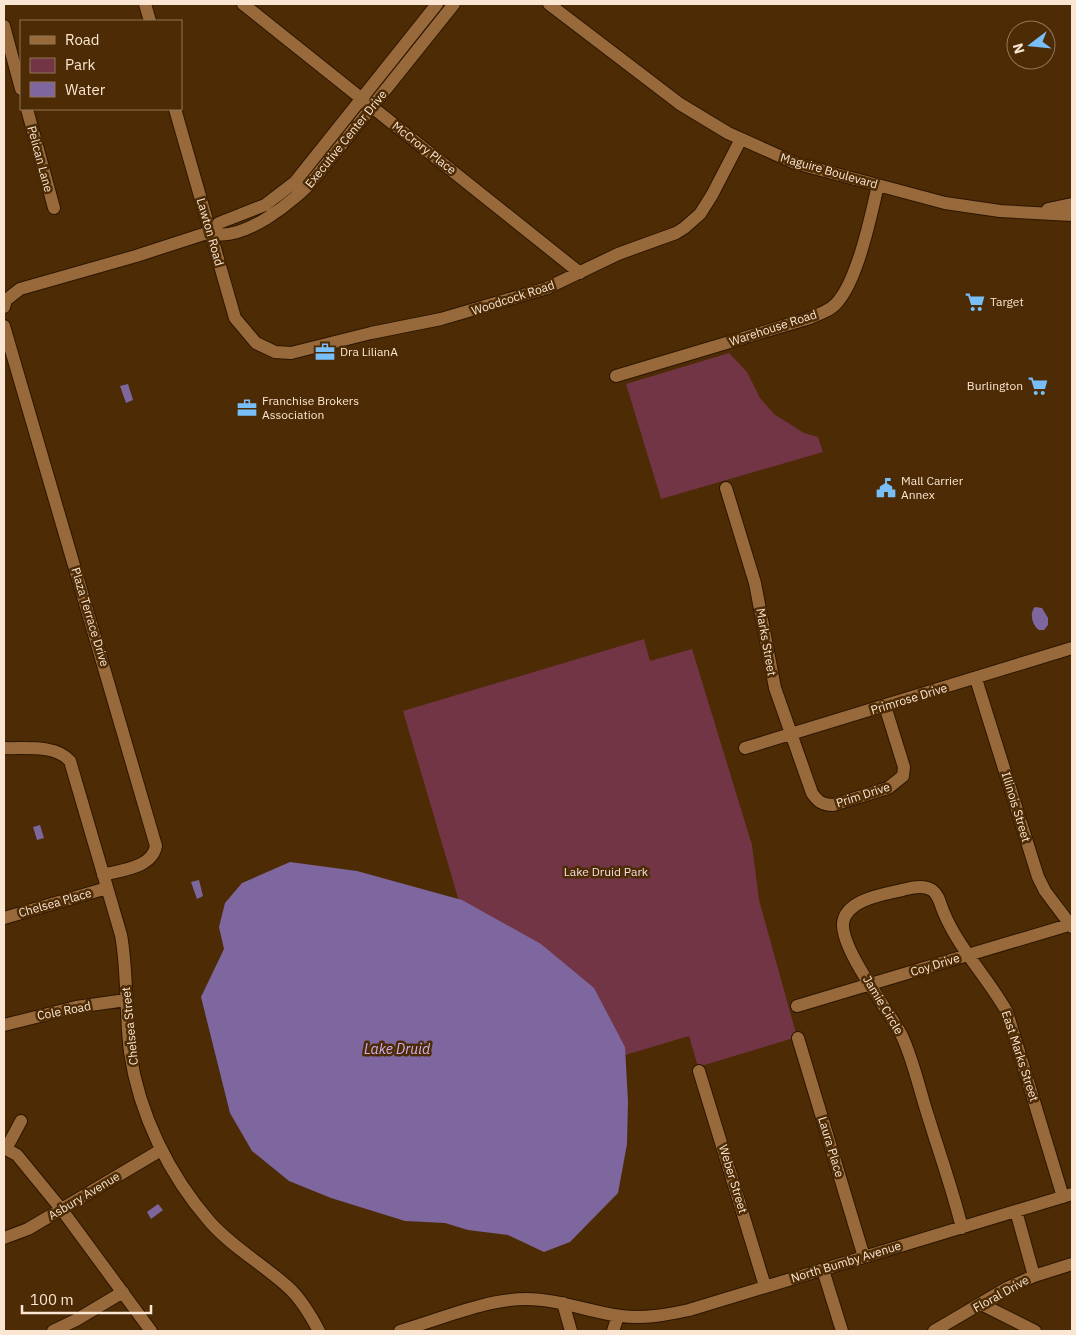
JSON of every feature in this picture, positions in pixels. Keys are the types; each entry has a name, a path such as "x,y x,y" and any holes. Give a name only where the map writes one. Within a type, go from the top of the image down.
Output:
{"street":[{"path":"145,4 150,20"},
{"name":"McCrory Place","path":"243,4 580,273"},
{"name":"Executive Center Drive","path":"4,307 6,300 20,288 136,256 210,232 222,235 243,229 267,218 292,202 316,178 437,4"},
{"name":"Executive Center Drive","path":"367,103 454,4"},
{"name":"Maguire Boulevard","path":"549,4 680,104 740,139 795,163 946,203 1000,211 1072,215"},
{"path":"4,26 20,85"},
{"name":"Pelican Lane","path":"27,110 54,208"},
{"name":"Lawton Road","path":"175,110 234,318 248,337 260,346"},
{"name":"Woodcock Road","path":"260,346 280,353 303,351 361,335 441,320 547,288 618,254 684,228 700,214 712,196 740,139"},
{"name":"Warehouse Road","path":"616,376 810,318 832,308 845,292 856,268 878,185"},
{"name":"Maguire Boulevard","path":"1034,213 1072,204"},
{"name":"Plaza Terrace Drive","path":"4,326 155,836 156,846 151,859 103,875"},
{"name":"Marks Street","path":"726,488 755,583 775,688 812,793"},
{"name":"Primrose Drive","path":"745,748 1072,648"},
{"name":"Illinois Street","path":"976,678 1038,877 1045,891 1072,925"},
{"name":"Prim Drive","path":"812,793 817,801 825,805 833,805 888,788 903,776 904,767 885,706"},
{"name":"Chelsea Street","path":"4,748 54,751 64,754 70,761 122,934 125,953 130,1053 141,1101 161,1150 179,1181 211,1223 232,1245 289,1288 306,1309 319,1331"},
{"name":"East Marks Street","path":"914,887 931,890 940,900 944,913 968,955 994,988 1008,1012 1068,1195"},
{"name":"Jamie Circle","path":"914,887 855,905 846,913 843,923 845,936 869,984 901,1036 910,1058 962,1228"},
{"name":"Chelsea Place","path":"4,918 107,888"},
{"name":"Coy Drive","path":"797,1006 1072,925"},
{"name":"Cole Road","path":"4,1025 76,1007 126,1000"},
{"name":"Laura Place","path":"798,1038 864,1257"},
{"name":"Weber Street","path":"700,1071 765,1286"},
{"path":"21,1121 5,1148 17,1155 62,1210 151,1331"},
{"name":"Asbury Avenue","path":"4,1238 28,1229 62,1210 161,1150"},
{"name":"North Bumby Avenue","path":"400,1331 443,1325 508,1301 543,1300 618,1316 665,1316 1068,1195"},
{"path":"1016,1211 1034,1276"},
{"name":"Floral Drive","path":"934,1331 1034,1276 1072,1264"},
{"path":"823,1270 842,1331"},
{"path":"53,1331 76,1320 123,1292"},
{"path":"563,1303 571,1331"},
{"path":"982,1304 1035,1331"},
{"path":"613,1331 618,1316"}],"green space":[{"path":"729,353 747,372 760,398 774,414 804,433 818,437 823,452 661,499 626,384"},
{"name":"Lake Druid Park","path":"644,639 650,661 692,649 752,845 759,900 797,1037 698,1067 689,1036 514,1088 403,711"}],"water":[{"path":"128,384 133,400 126,403 120,386"},
{"path":"1035,607 1042,608 1048,618 1048,625 1044,630 1039,630 1033,622 1032,612"},
{"path":"40,825 44,838 37,840 33,827"},
{"name":"Lake Druid","path":"290,862 357,871 462,900 541,944 594,988 625,1047 628,1101 627,1144 618,1193 570,1242 544,1252 508,1235 468,1230 445,1223 405,1221 331,1198 289,1181 252,1151 230,1113 201,997 224,949 219,927 225,903 242,883"},
{"path":"199,880 203,896 197,899 191,882"},
{"path":"158,1204 163,1210 151,1219 147,1212"}],"place":[{"name":"Target","path":"975,302"},
{"name":"Dra LilianA","path":"325,352"},
{"name":"Burlington","path":"1038,386"},
{"name":"Franchise Brokers Association","path":"247,408"},
{"name":"Mall Carrier Annex","path":"886,488"}]}
